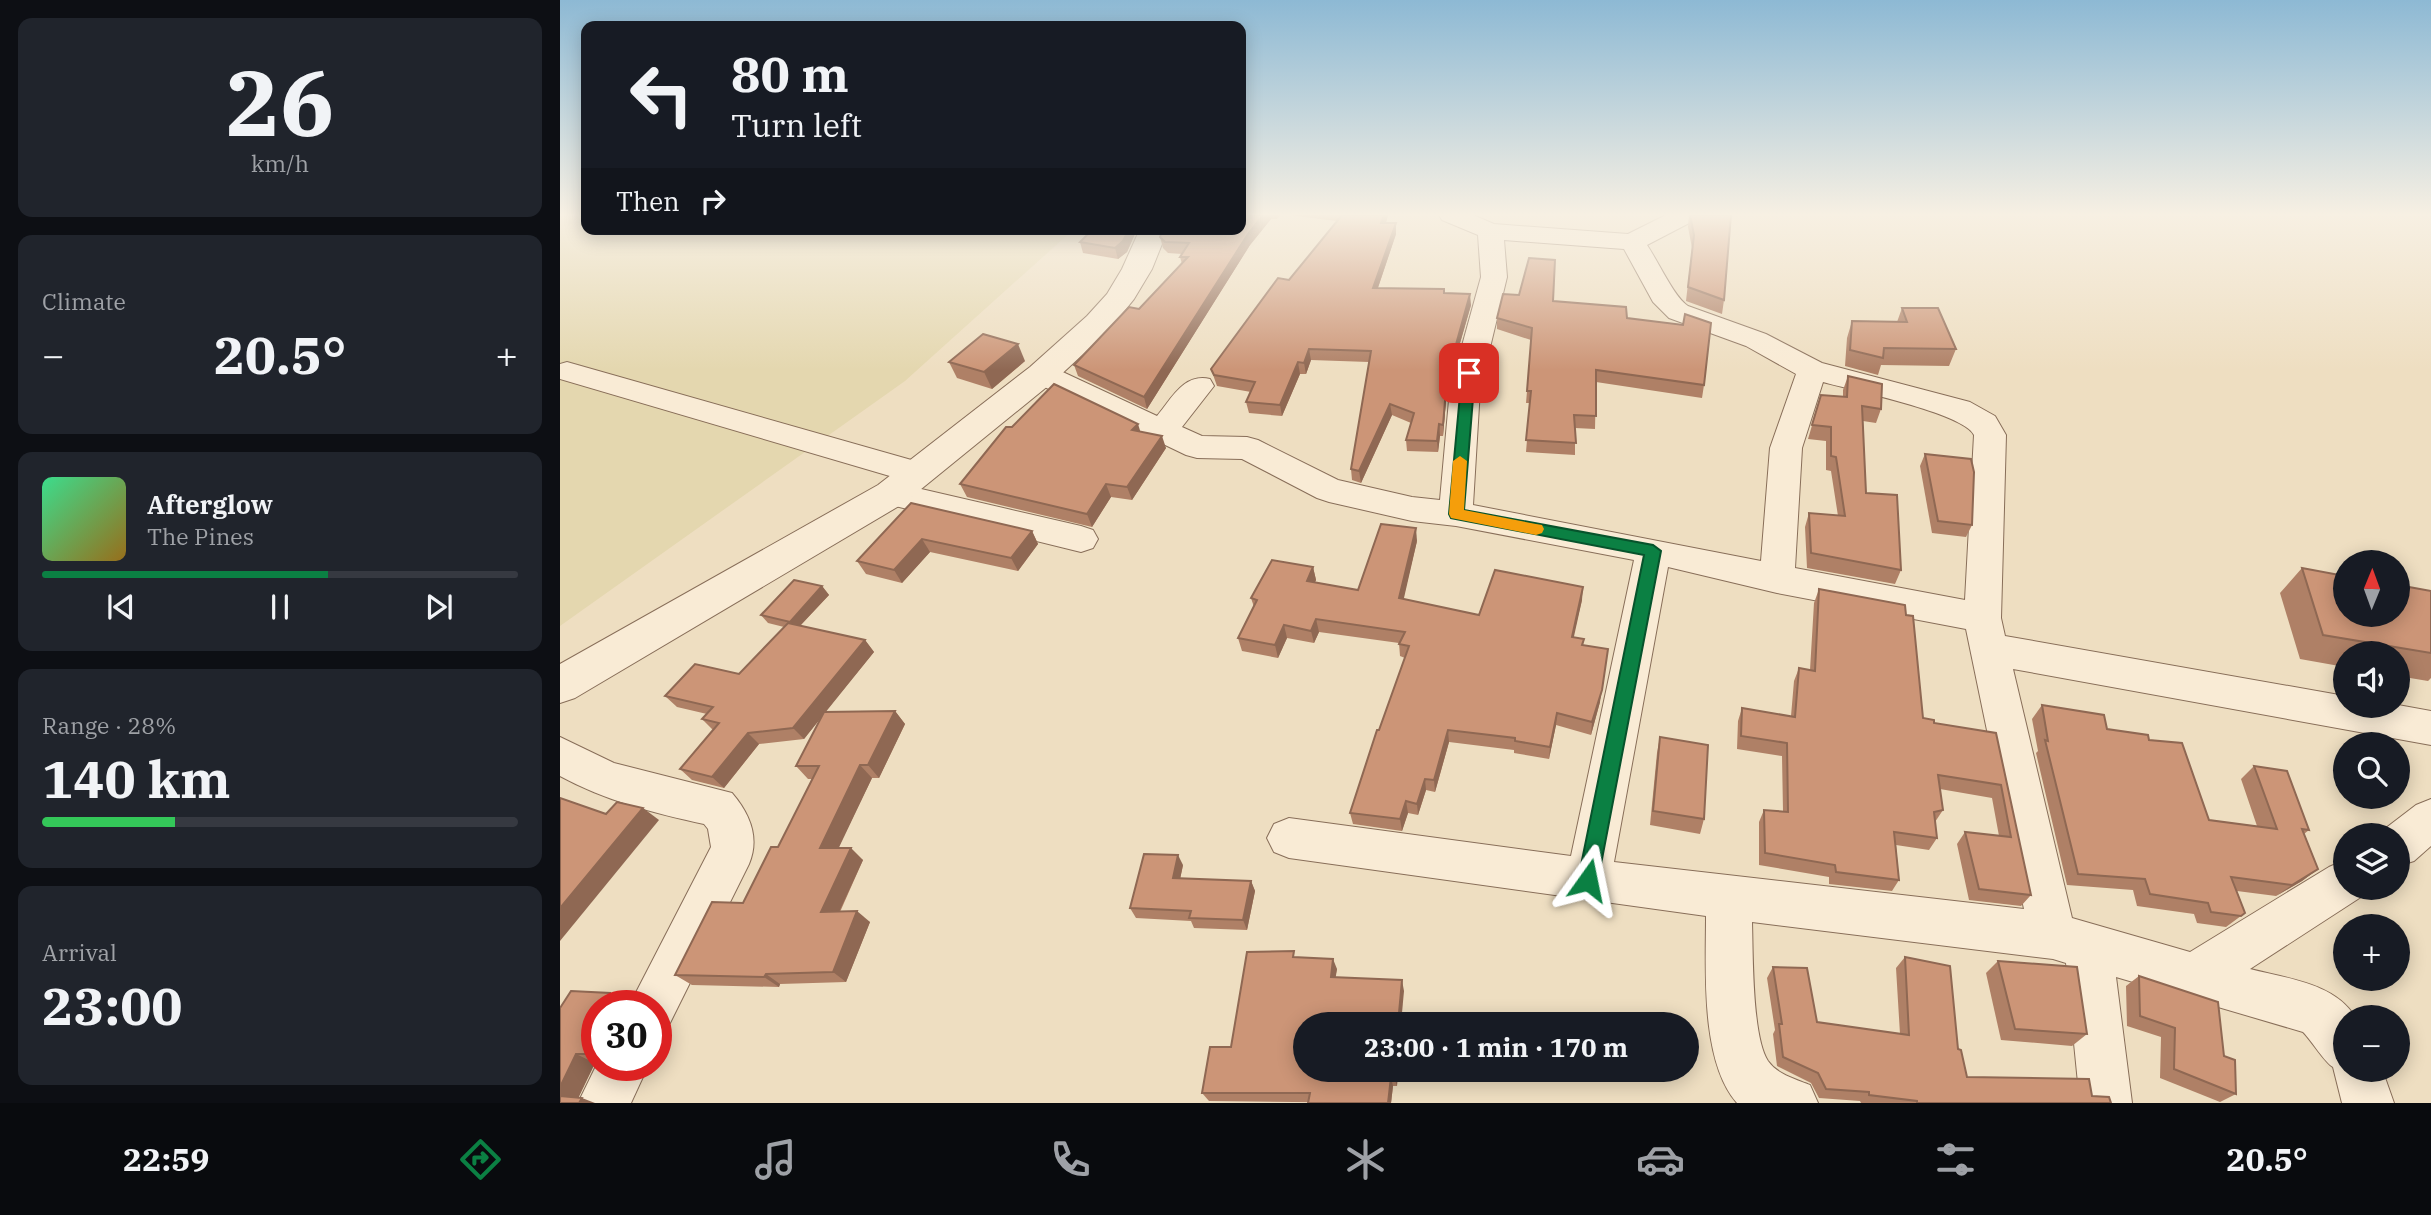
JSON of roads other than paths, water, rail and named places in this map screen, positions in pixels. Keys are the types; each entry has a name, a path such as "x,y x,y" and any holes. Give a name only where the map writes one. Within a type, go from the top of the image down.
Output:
{"street":[{"path":"560,685 904,483 1042,374 1098,323 1119,299 1139,266"},
{"path":"1456,514 1465,389 1494,277 1493,266"},
{"path":"1648,266 1658,282 1662,296 1674,310 1699,322 1771,347 1812,370 1959,409 1984,423 1990,435 1986,634 2071,941 2106,1103"},
{"path":"1777,579 1786,448 1812,370"},
{"path":"567,371 1081,539"},
{"path":"1042,374 1197,447 1247,448 1329,490 1412,509 1456,514 1653,551 1777,579 1986,634 2431,728"},
{"path":"1162,430 1199,386"},
{"path":"1588,880 1653,551"},
{"path":"560,755 603,778 646,792 717,807 729,821 733,849 661,990"},
{"path":"2410,836 2431,819"},
{"path":"1289,838 1588,880 2071,941 2317,1012 2333,1027"},
{"path":"2195,976 2333,890"},
{"path":"1728,897 1733,1005 1740,1053 1750,1079 1770,1096 1792,1103"},
{"path":"604,1103 615,1081"},
{"path":"2361,1082 2368,1103"}]}
